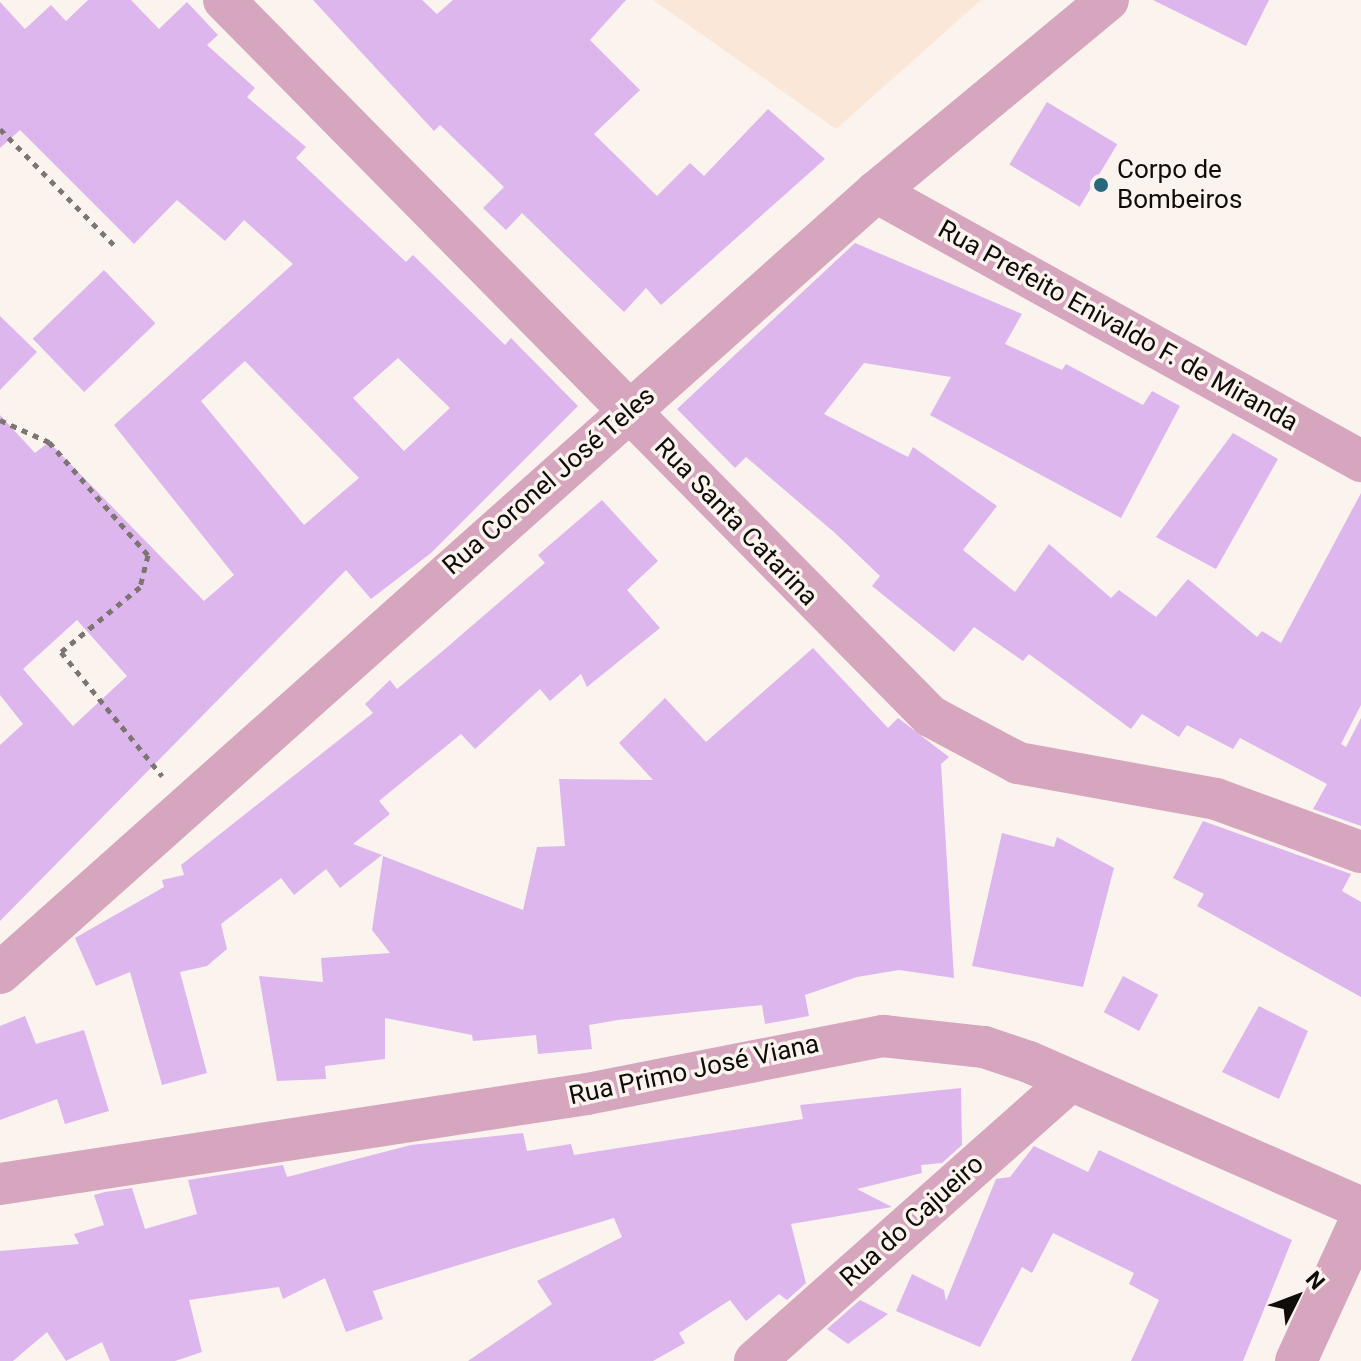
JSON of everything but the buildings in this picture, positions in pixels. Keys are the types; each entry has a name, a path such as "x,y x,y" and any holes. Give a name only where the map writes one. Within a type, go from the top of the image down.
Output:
{"street":[{"name":"Rua Santa Catarina","path":"224,0 930,716 983,750 1018,763 1216,799 1361,852"},
{"name":"Rua Coronel José Teles","path":"0,973 876,192 1108,0"},
{"name":"Rua Prefeito Enivaldo F. de Miranda","path":"876,192 1361,461"},
{"name":"Rua Primo José Viana","path":"0,1184 587,1094 883,1036 984,1047 1361,1208"},
{"name":"Rua do Cajueiro","path":"755,1361 1069,1082"},
{"path":"1296,1361 1361,1219"}],"path":[{"path":"0,129 114,245"},
{"path":"0,420 49,442 148,555 140,587 61,652 186,806"}],"shaded area":[{"path":"653,0 981,0 836,129"}],"place":[{"name":"Corpo de Bombeiros","path":"1101,185"}]}
